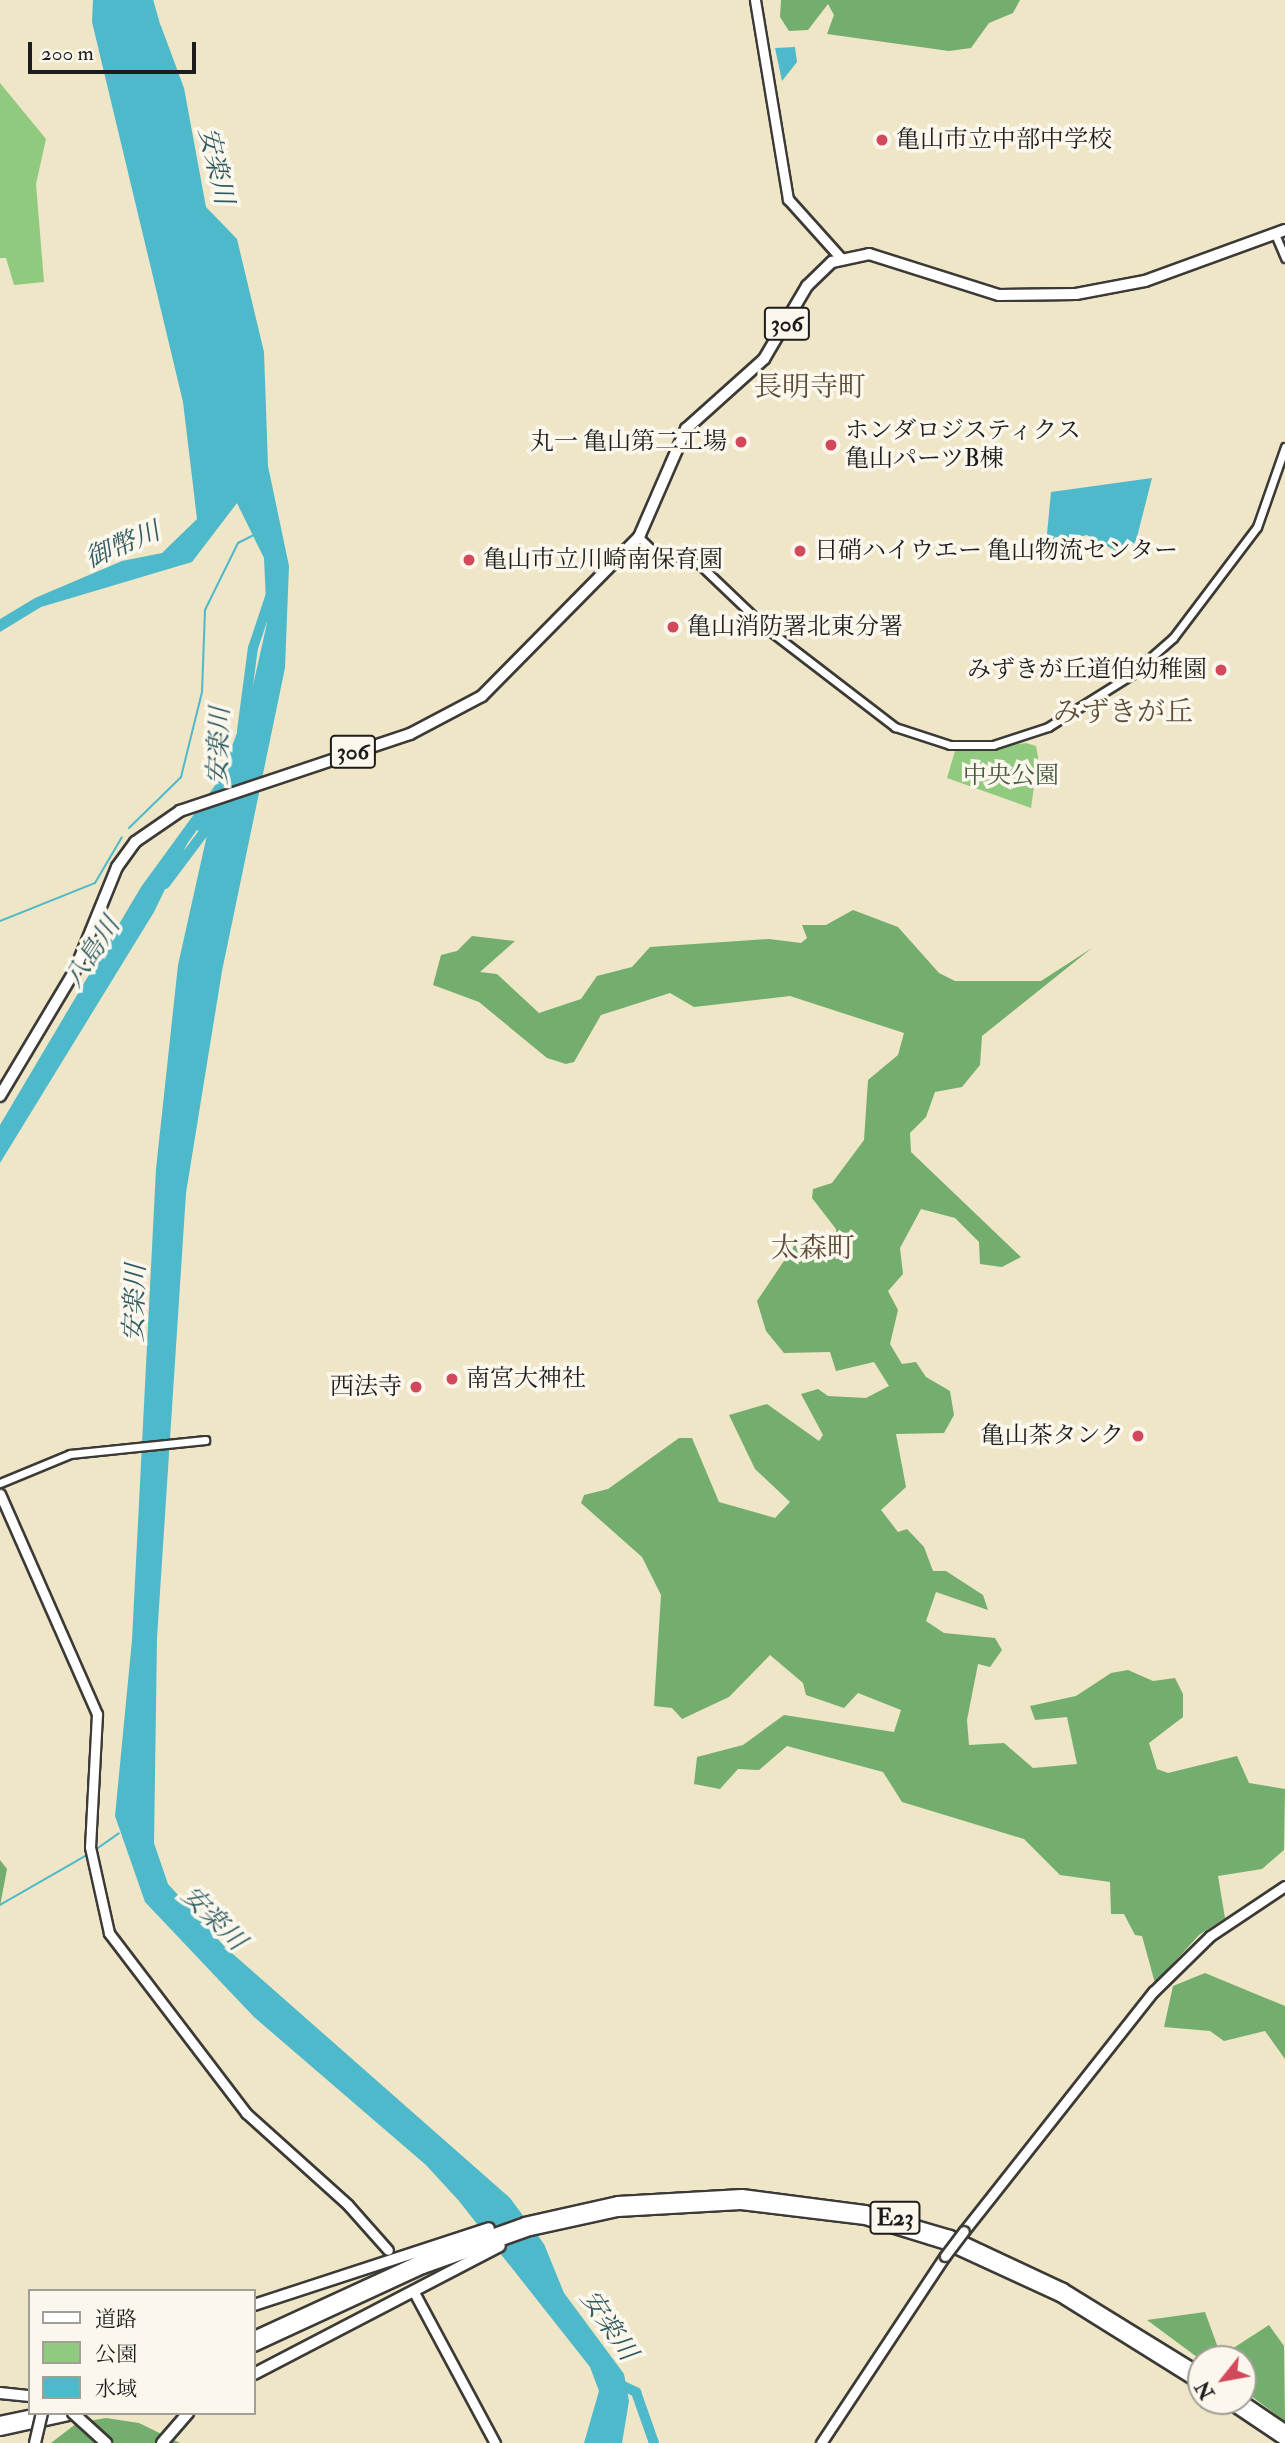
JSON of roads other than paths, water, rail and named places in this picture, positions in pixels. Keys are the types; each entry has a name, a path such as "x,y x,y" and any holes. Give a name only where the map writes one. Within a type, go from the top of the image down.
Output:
{"highway":[{"path":"841,258 877,255 985,292 1030,297 1131,285 1280,232"},
{"name":"306","path":"0,1096 75,970 117,867 135,842 180,811 410,734 482,696 522,661 639,537 687,429 764,359 807,286 841,258"},
{"name":"E23","path":"256,2336 452,2252 555,2217 603,2205 742,2195 896,2219 1034,2273 1187,2366"},
{"name":"E23","path":"555,2217 709,2203 865,2219 1014,2273 1187,2376"},
{"path":"256,2304 324,2281 452,2252 555,2217"},
{"path":"256,2373 342,2326 452,2252"},
{"name":"E23","path":"256,2345 452,2252"},
{"path":"0,2393 28,2396"},
{"path":"1257,2411 1285,2430"},
{"path":"0,2421 32,2415"},
{"path":"35,2443 42,2415"},
{"path":"0,2430 70,2415"},
{"path":"75,2415 106,2443"},
{"path":"162,2443 186,2415"},
{"path":"1248,2415 1285,2440"}],"main road":[{"path":"753,2 788,199 841,258"},
{"path":"0,1494 97,1714 90,1847 104,1922 131,1970 246,2113 348,2205 387,2250"},
{"path":"821,2443 944,2256 1147,1998 1210,1936 1285,1886"},
{"path":"415,2294 495,2443"}],"street":[{"path":"1280,232 1285,258"},
{"path":"639,537 650,548 699,564 766,628 895,727 950,745 993,745 1048,727 1131,675 1172,638 1257,527 1285,447"},
{"path":"0,1483 59,1457 201,1441"}],"water":[{"path":"93,0 144,0 161,26 184,88 206,207 237,239 264,352 268,466 289,566 285,668 222,971 186,1193 157,1638 154,1843 168,1884 225,1947 510,2198 544,2244 564,2293 624,2374 629,2401 622,2443 584,2443 599,2391 590,2367 459,2201 426,2165 254,2017 145,1902 115,1816 132,1640 156,1169 178,965 207,835 197,830 187,844 154,912 0,1163 0,1125 141,887 219,780 250,699 267,623 264,558 237,503 192,562 41,607 0,632 0,619 35,598 122,561 162,553 197,519 183,402 92,22"},
{"path":"795,47 797,62 782,81 775,48"},
{"path":"1152,478 1136,541 1123,555 1087,535 1046,544 1051,492"}],"waterway":[{"name":"安楽川","path":"148,0 155,24"},
{"path":"129,828 181,777 202,692 205,610 238,543 256,534"},
{"name":"安楽川","path":"242,731 253,648 270,597"},
{"name":"八島川","path":"165,884 210,824"},
{"path":"0,921 95,883 122,837"},
{"path":"95,1850 119,1833"},
{"path":"0,1905 87,1855"},
{"path":"621,2385 636,2392 654,2443"}],"tunnel":[{"path":"388,2250 415,2294"}],"place":[{"name":"亀山市立中部中学校","path":"882,140"},
{"name":"丸一 亀山第二工場","path":"741,442"},
{"name":"ホンダロジスティクス 亀山パーツB棟","path":"831,445"},
{"name":"日硝ハイウエー 亀山物流センター","path":"800,551"},
{"name":"亀山市立川崎南保育園","path":"469,560"},
{"name":"亀山消防署北東分署","path":"673,627"},
{"name":"みずきが丘道伯幼稚園","path":"1221,670"},
{"name":"南宮大神社","path":"452,1379"},
{"name":"西法寺","path":"416,1387"},
{"name":"亀山茶タンク","path":"1138,1436"}],"district":[{"name":"長明寺町","path":"810,388"},
{"name":"みずきが丘","path":"1123,713"},
{"name":"太森町","path":"813,1249"}],"water label":[{"name":"御幣川","path":"123,546"}],"park label":[{"name":"中央公園","path":"1011,776"}]}
